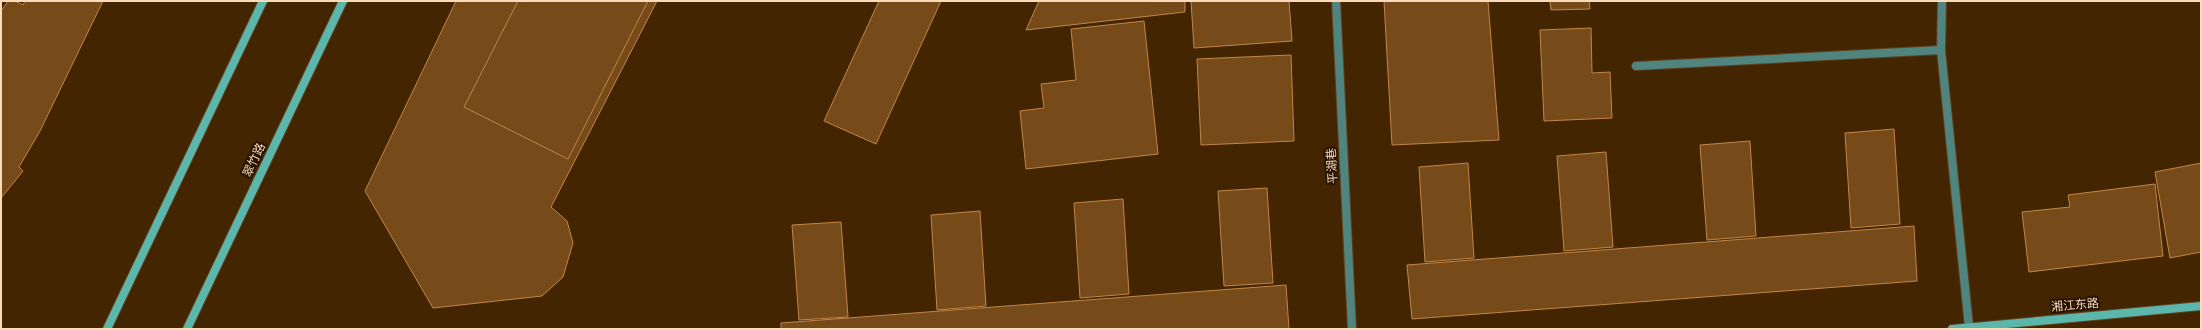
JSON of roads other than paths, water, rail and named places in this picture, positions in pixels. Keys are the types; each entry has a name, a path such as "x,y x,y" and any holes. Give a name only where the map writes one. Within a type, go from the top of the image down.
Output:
{"main road":[{"path":"107,329 263,1"},
{"name":"翠竹路","path":"187,329 343,1"},
{"name":"湘江东路","path":"1952,329 2201,306"}],"street":[{"name":"平湖巷","path":"1336,1 1352,329"},
{"path":"1942,1 1941,50 1969,327"},
{"path":"1636,66 1941,50"}]}
